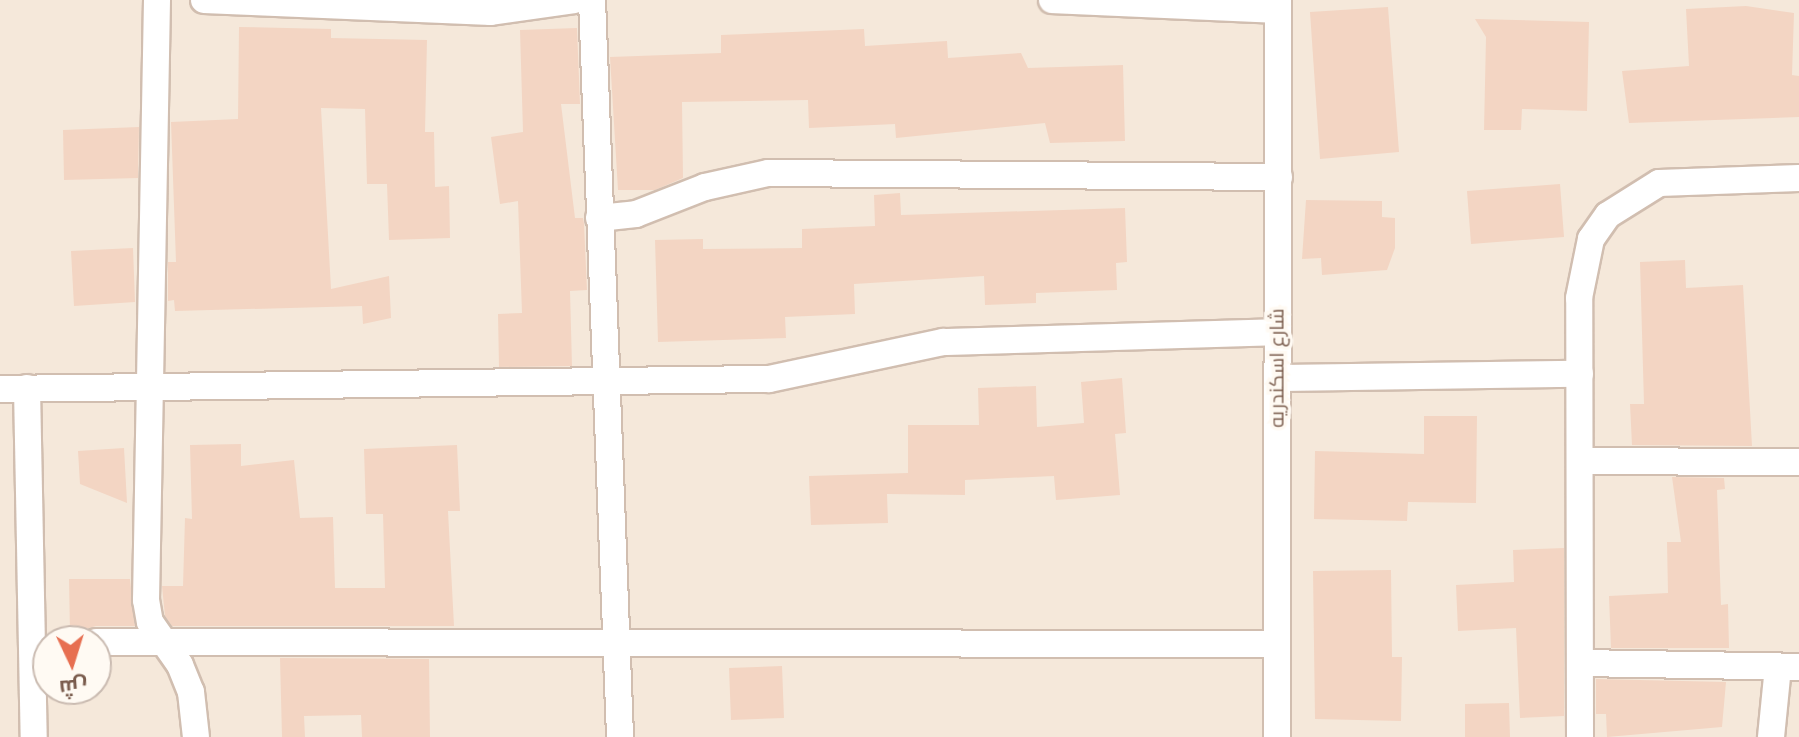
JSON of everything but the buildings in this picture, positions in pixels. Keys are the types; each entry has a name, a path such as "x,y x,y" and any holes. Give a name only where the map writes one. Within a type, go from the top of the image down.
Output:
{"street":[{"path":"157,0 146,600 161,642 180,665 191,692 196,737"},
{"path":"204,0 491,12 574,0"},
{"path":"592,0 620,737"},
{"path":"1052,0 1278,5"},
{"name":"شارع اسكندريه","path":"1277,737 1278,5"},
{"path":"599,218 636,214 725,180 768,173 1279,177"},
{"path":"1580,737 1581,268 1591,239 1608,215 1659,183 1799,178"},
{"path":"0,389 769,379 943,342 1278,332"},
{"path":"1278,378 1580,374"},
{"path":"27,388 40,625"},
{"path":"1581,461 1799,462"},
{"path":"112,642 1277,644"},
{"path":"1580,663 1788,667 1771,737"},
{"path":"34,737 36,705"}],"shaded area":[{"path":"0,0 1799,0 1799,737 0,737"}]}
